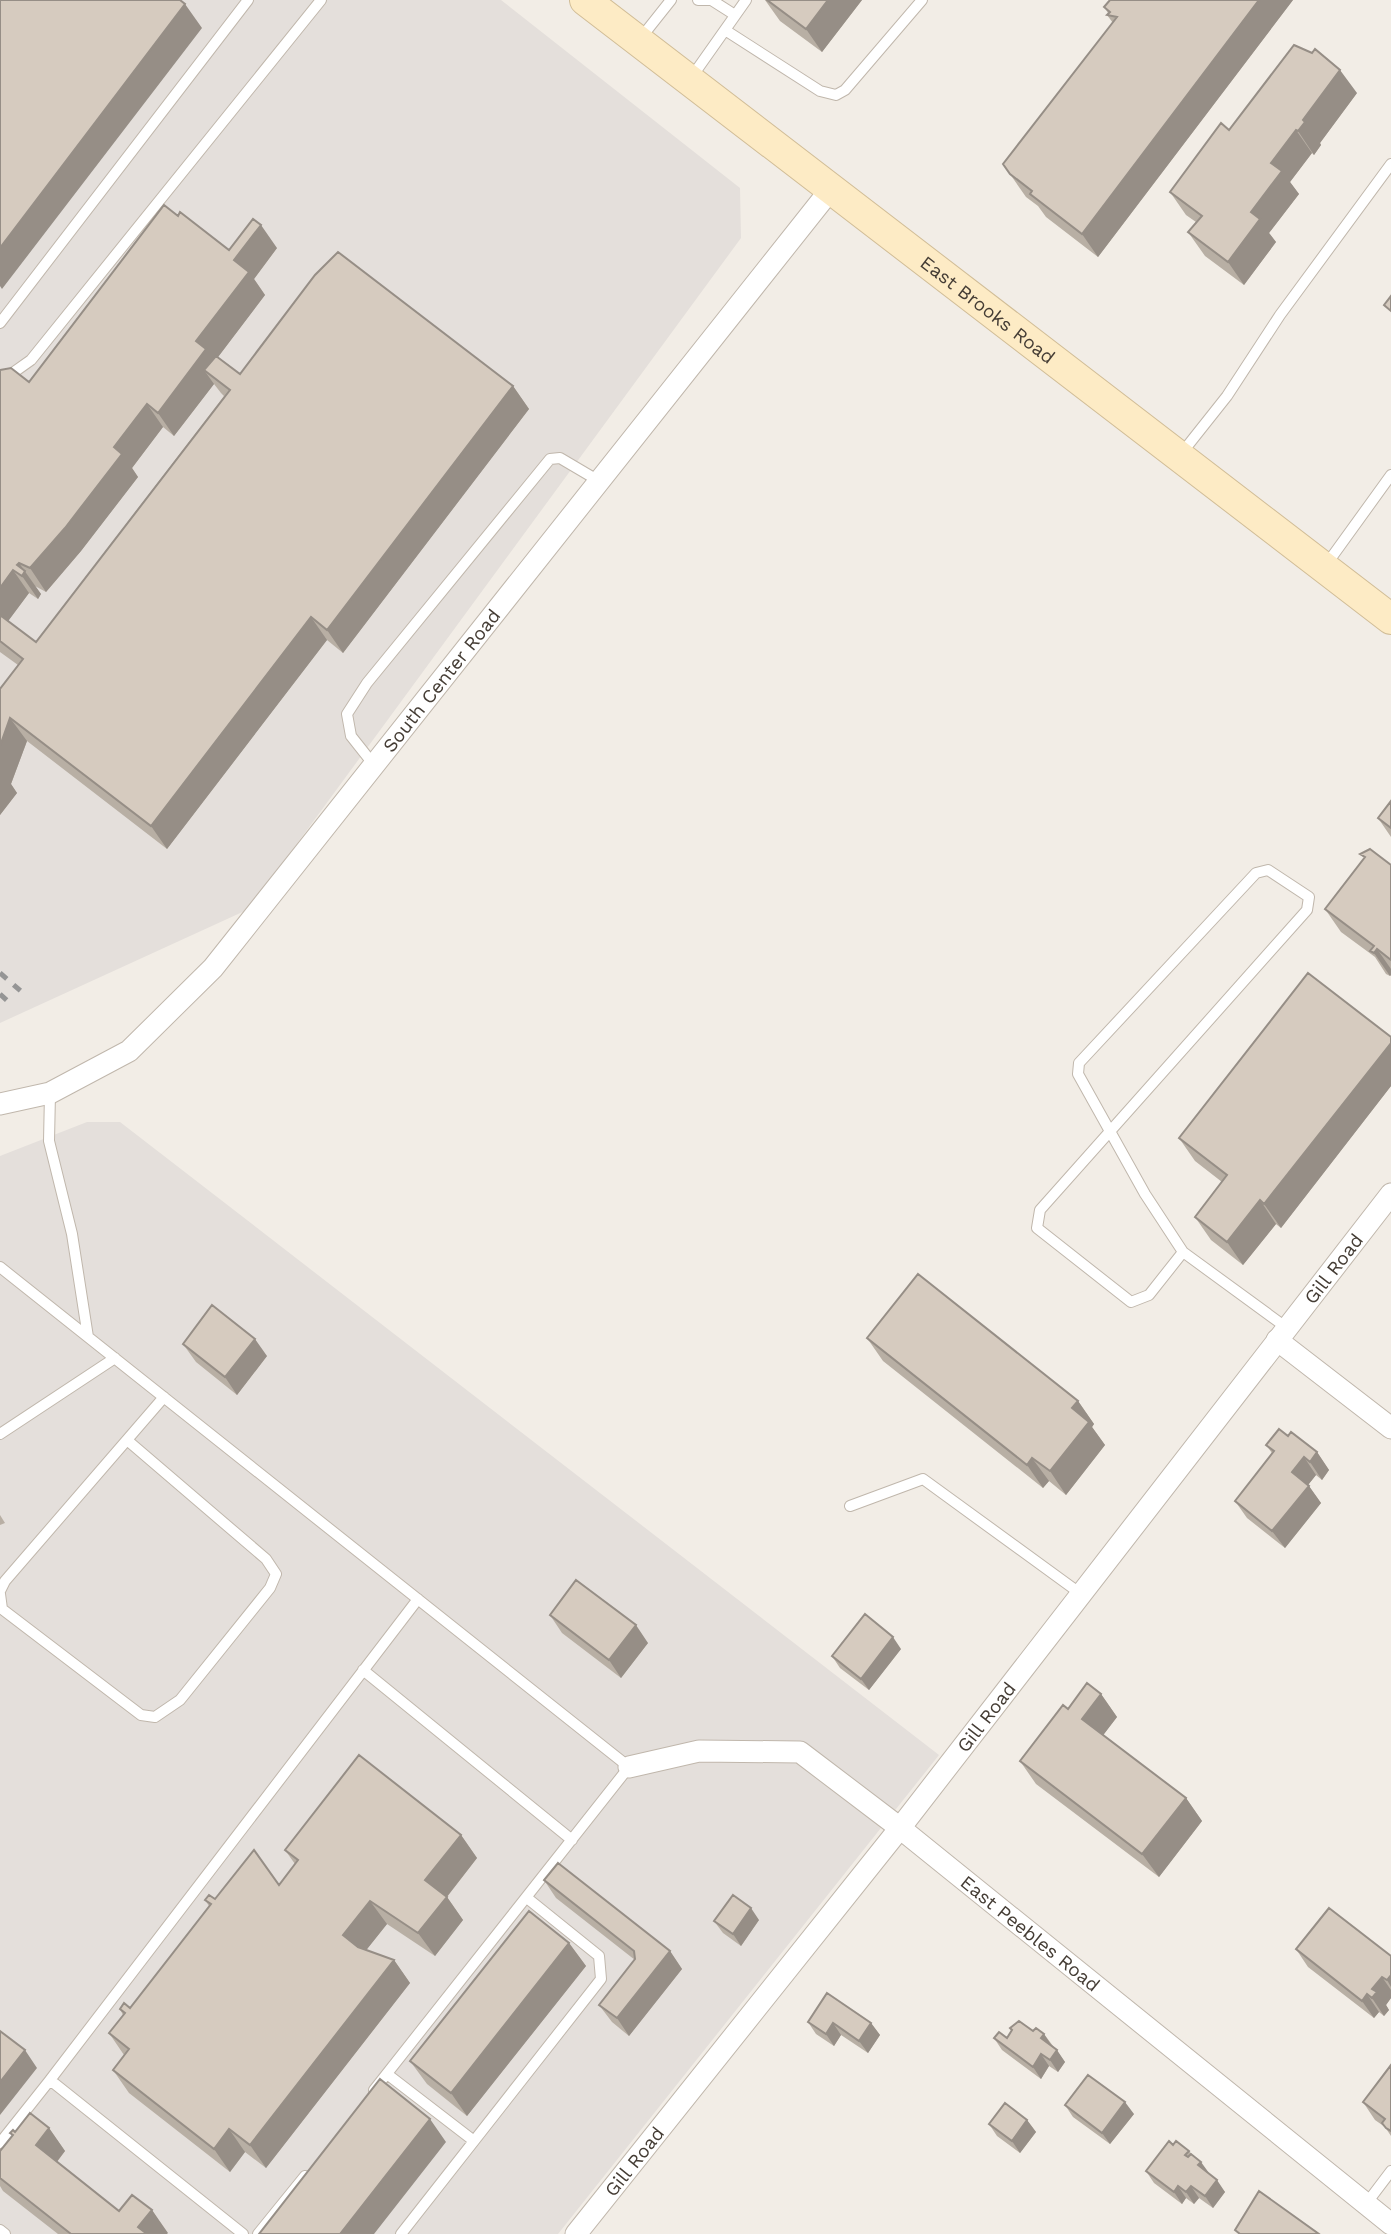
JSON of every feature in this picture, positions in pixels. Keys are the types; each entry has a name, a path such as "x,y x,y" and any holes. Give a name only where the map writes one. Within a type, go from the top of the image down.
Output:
{"main road":[{"name":"East Brooks Road","path":"584,0 1391,619"}],"street":[{"name":"South Center Road","path":"0,1104 50,1093 129,1051 213,968 831,189"},
{"name":"Gill Road","path":"576,2234 900,1828 1391,1194"},
{"path":"1282,1334 1391,1428"},
{"name":"East Peebles Road","path":"629,1767 699,1751 800,1752 900,1828 1391,2224"}],"lane":[{"path":"0,323 248,0"},
{"path":"0,382 31,360 321,0"},
{"path":"639,42 671,0"},
{"path":"698,0 714,0 735,15"},
{"path":"690,80 746,0"},
{"path":"724,30 820,91 836,95 845,90 922,0"},
{"path":"1179,456 1227,396 1280,315 1391,164"},
{"path":"374,765 351,736 347,714 367,683 550,459 560,458 599,481"},
{"path":"1324,568 1391,475"},
{"path":"1183,1252 1149,1295 1131,1302 1037,1228 1040,1210 1111,1130 1307,910 1310,897 1268,870 1256,873 1079,1063 1078,1074 1111,1130 1145,1194 1183,1252 1282,1334"},
{"path":"50,1093 49,1141 72,1234 88,1337"},
{"path":"0,1267 629,1767 369,2095"},
{"path":"0,1434 115,1358"},
{"path":"127,1440 266,1559 276,1574 270,1588 180,1700 155,1717 141,1715 2,1609 0,1592 5,1581 164,1397"},
{"path":"850,1506 923,1479 1081,1594"},
{"path":"0,2143 418,1599"},
{"path":"363,1670 572,1840"},
{"path":"401,2234 601,1979 599,1956 527,1898"},
{"path":"387,2074 474,2141"},
{"path":"51,2080 243,2234"},
{"path":"258,2234 310,2170"},
{"path":"1366,2204 1391,2171"},
{"path":"0,2231 5,2234"}],"shaded area":[{"path":"0,0 501,0 740,188 741,238 249,909 0,1023"},
{"path":"87,1122 120,1122 939,1755 558,2234 0,2234 0,1156"}],"building":[{"path":"0,0 180,0 185,4 0,248"},
{"path":"767,0 828,0 806,29"},
{"path":"1110,0 1259,0 1082,234 1030,194 1032,191 1010,174 1003,164 1117,17 1107,15 1110,12 1104,7"},
{"path":"1294,45 1312,53 1315,49 1340,70 1303,120 1305,122 1271,163 1282,171 1251,212 1260,219 1228,262 1188,232 1202,216 1170,192 1221,123 1229,130"},
{"path":"164,205 178,216 180,212 229,250 253,219 261,225 234,260 249,272 196,341 206,349 158,413 147,404 114,447 122,454 65,528 30,568 19,563 17,565 25,571 22,576 13,570 0,588 0,370 11,368 29,382"},
{"path":"338,252 513,386 327,630 311,617 151,826 10,718 0,746 0,689 23,659 0,641 0,615 36,642 230,390 204,370 216,356 240,374 315,275"},
{"path":"1391,296 1391,311 1384,305"},
{"path":"1391,801 1391,828 1378,818"},
{"path":"1370,849 1391,865 1391,960 1377,949 1374,953 1370,951 1374,946 1325,909 1365,857 1360,854"},
{"path":"1308,973 1391,1037 1391,1043 1264,1204 1260,1200 1227,1242 1195,1217 1227,1175 1179,1138"},
{"path":"918,1274 1078,1401 1072,1408 1089,1422 1050,1471 1032,1458 1027,1465 867,1338"},
{"path":"212,1305 255,1339 225,1377 183,1344"},
{"path":"1279,1429 1288,1436 1291,1432 1317,1452 1310,1462 1304,1457 1292,1472 1309,1486 1272,1531 1235,1501 1274,1451 1266,1445"},
{"path":"576,1580 636,1625 609,1660 550,1615"},
{"path":"865,1614 893,1637 861,1679 832,1656"},
{"path":"1087,1683 1101,1694 1082,1719 1186,1798 1142,1854 1020,1761 1063,1705 1068,1709"},
{"path":"359,1755 461,1835 425,1880 447,1897 418,1933 370,1901 343,1935 358,1947 394,1960 250,2145 229,2129 214,2149 113,2070 129,2049 109,2033 125,2013 120,2009 124,2003 130,2008 211,1904 205,1900 209,1895 215,1899 254,1850 279,1885 298,1860 285,1850"},
{"path":"558,1863 670,1951 617,2018 599,2005 635,1959 634,1951 544,1880"},
{"path":"733,1895 751,1908 733,1934 714,1921"},
{"path":"1329,1908 1391,1956 1391,1975 1387,1980 1382,1977 1372,1989 1377,1992 1372,1998 1367,1994 1362,2001 1296,1949"},
{"path":"529,1911 569,1943 451,2093 410,2061"},
{"path":"827,1993 871,2023 859,2041 833,2023 826,2034 808,2022"},
{"path":"1019,2021 1033,2031 1036,2028 1044,2034 1041,2038 1057,2050 1050,2060 1041,2054 1033,2067 994,2038 999,2032 1007,2038 1012,2030 1010,2028"},
{"path":"0,2031 25,2050 0,2082"},
{"path":"1391,2065 1391,2131 1382,2123 1385,2119 1363,2102"},
{"path":"1088,2075 1125,2102 1102,2133 1065,2105"},
{"path":"380,2079 430,2119 340,2234 259,2234"},
{"path":"1005,2103 1027,2120 1012,2141 989,2124"},
{"path":"30,2113 49,2128 36,2145 119,2211 132,2195 152,2210 138,2227 147,2234 71,2234 0,2178 0,2151 13,2135 10,2133 13,2130 15,2132"},
{"path":"1169,2141 1173,2145 1176,2141 1189,2151 1185,2155 1188,2157 1191,2154 1201,2162 1198,2165 1217,2180 1205,2196 1191,2186 1186,2192 1178,2186 1174,2192 1146,2171"},
{"path":"1259,2191 1319,2234 1240,2234 1235,2230"}],"railway":[{"path":"0,973 23,993"},
{"path":"0,994 12,1005"}]}
